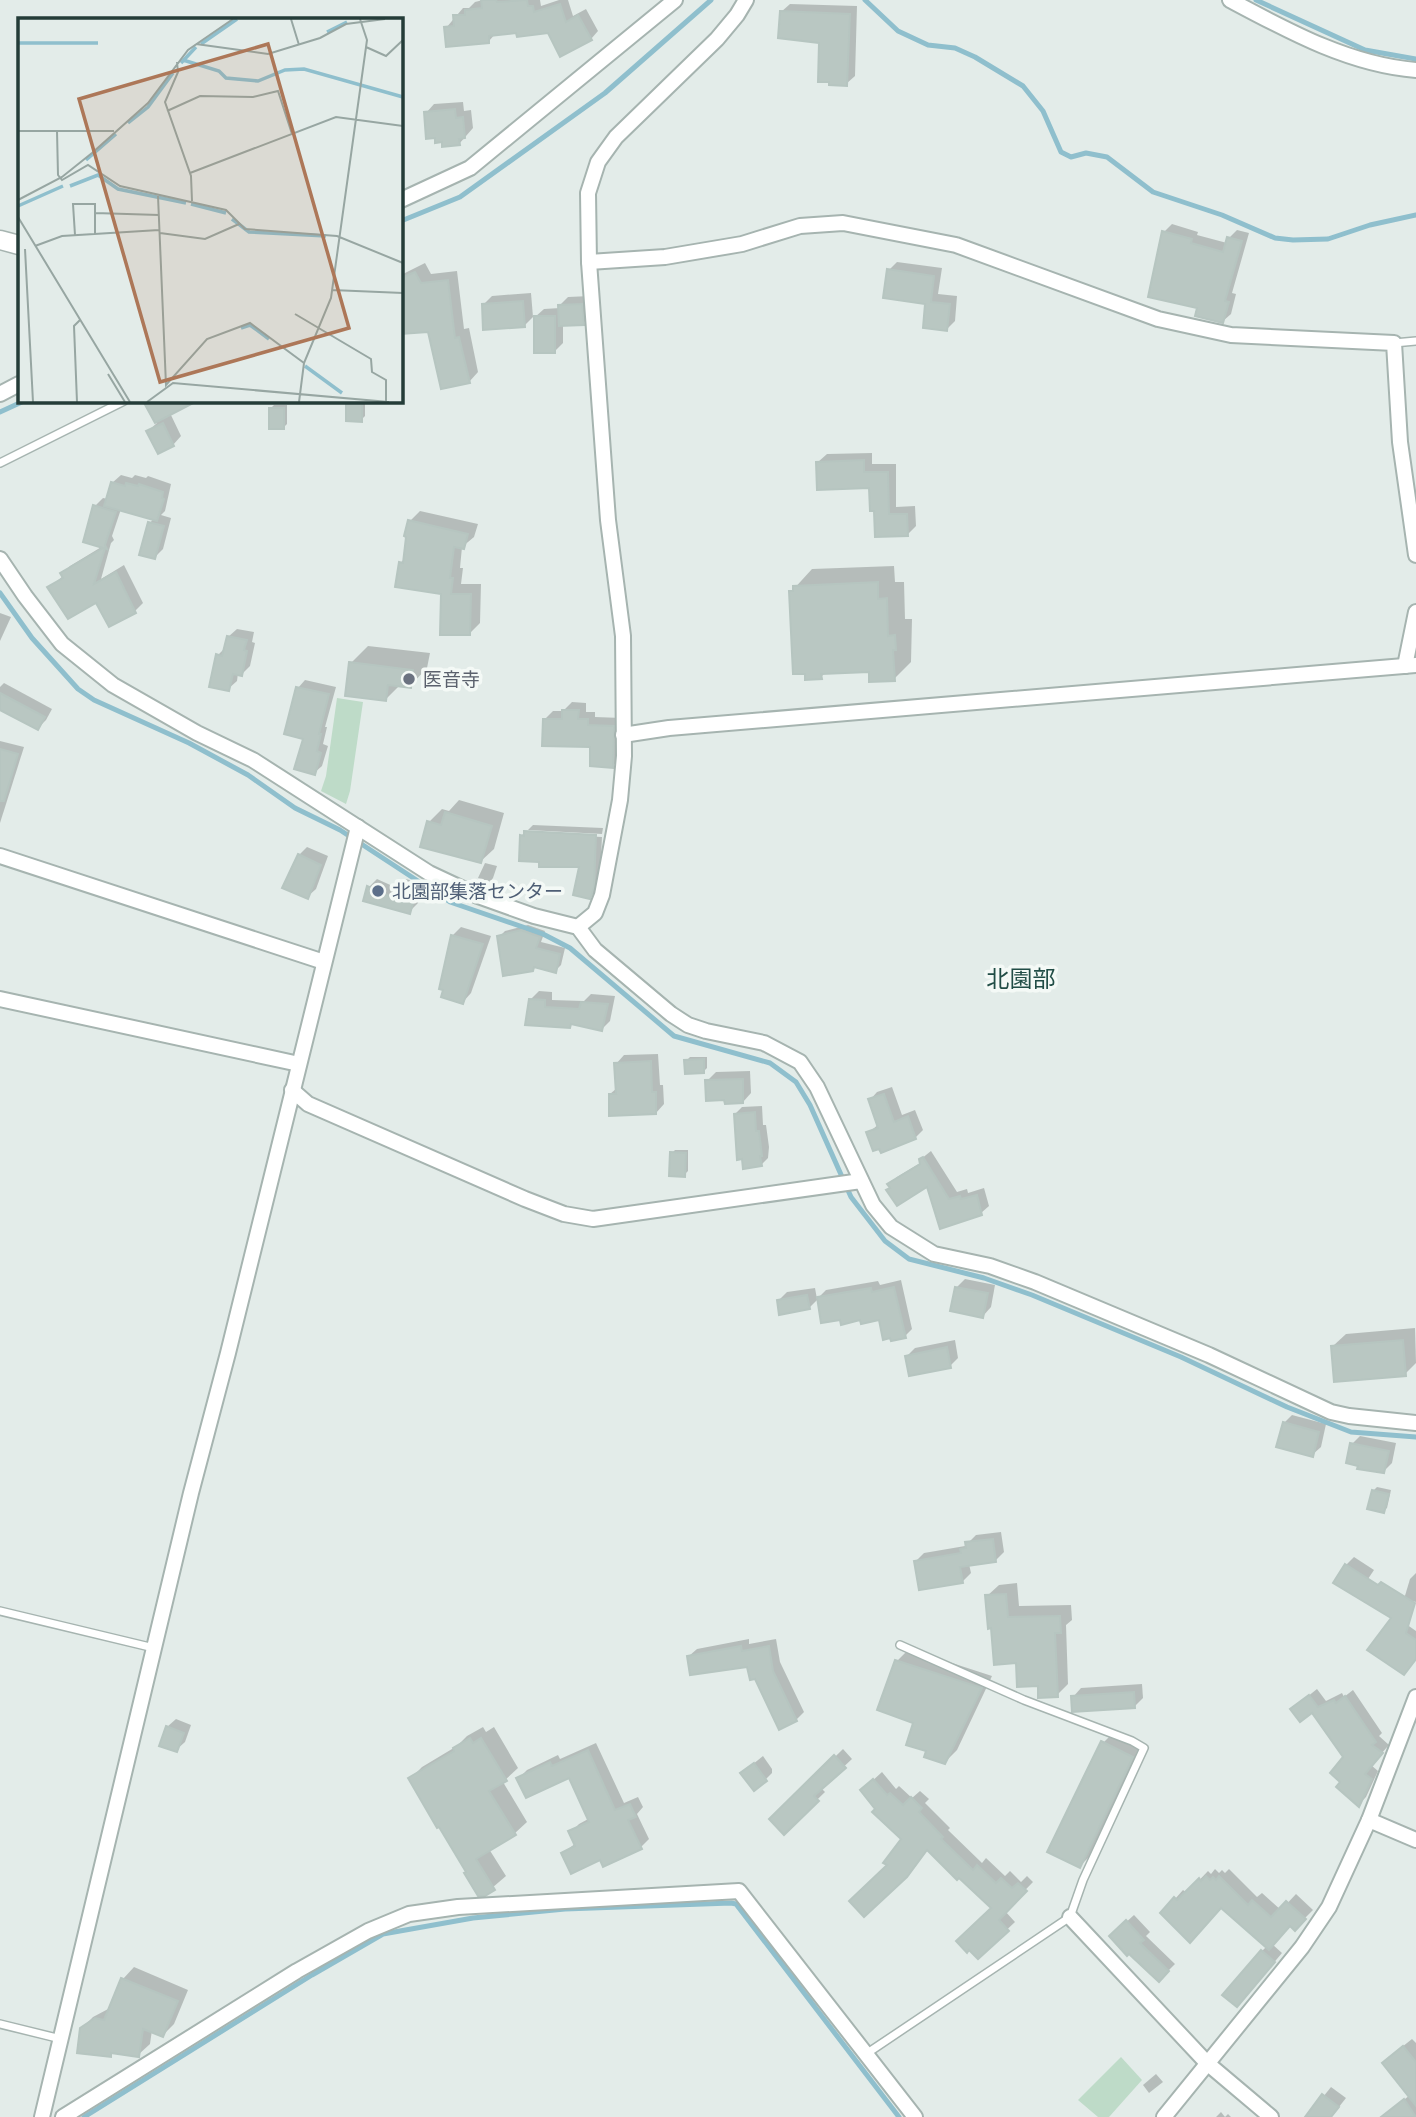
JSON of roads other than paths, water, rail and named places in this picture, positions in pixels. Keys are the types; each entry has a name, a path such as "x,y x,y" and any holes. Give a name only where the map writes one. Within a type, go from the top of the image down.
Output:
{"street":[{"path":"402,200 470,168 675,0"},
{"path":"578,927 595,913 602,895 620,800 624,756 623,636 608,520 589,262 588,193 598,162 615,137 717,39 746,0"},
{"path":"1230,0 1335,51 1395,68 1416,70"},
{"path":"589,262 665,257 742,243 800,226 842,223 956,245 1158,319 1208,331 1231,335 1394,343 1400,442 1412,499 1416,555"},
{"path":"0,240 18,245"},
{"path":"0,394 18,385"},
{"path":"0,559 62,644 113,685 197,733 253,760 429,873 478,896 534,916 578,927 595,950 671,1014 688,1025 764,1044 800,1062 817,1087 873,1205 891,1227 934,1254 990,1266 1035,1282 1209,1355 1331,1412 1416,1423"},
{"path":"623,734 697,725 1410,666 1416,612"},
{"path":"42,2117 154,1648 358,827"},
{"path":"0,856 324,962"},
{"path":"0,999 299,1064"},
{"path":"292,1090 308,1104 525,1199 564,1214 593,1219 861,1181"},
{"path":"1164,2117 1302,1947 1329,1907 1368,1820 1416,1697"},
{"path":"1368,1820 1416,1840"},
{"path":"63,2117 297,1971 368,1931 409,1914 457,1908 739,1891 915,2117"},
{"path":"1070,1917 1208,2063 1271,2117"}],"lane":[{"path":"1394,343 1416,341"},
{"path":"0,463 122,402"},
{"path":"0,1611 154,1648"},
{"path":"865,2054 1070,1917 1083,1880 1144,1748 1024,1700 900,1645"},
{"path":"0,2024 61,2039"}],"waterway":[{"path":"402,221 460,197 605,93 711,0"},
{"path":"865,0 898,31 928,45 955,48 1023,86 1043,111 1061,152 1071,157 1086,153 1107,157 1153,192 1222,215 1275,238 1293,240 1328,239 1370,225 1416,215"},
{"path":"1256,0 1365,50 1416,59"},
{"path":"0,412 22,402"},
{"path":"0,593 32,638 78,689 94,700 189,743 248,775 295,808 340,830 450,902 543,934 570,948 674,1036 770,1063 796,1082 810,1105 851,1197 885,1241 909,1259 984,1278 1032,1295 1181,1357 1287,1407 1351,1432 1416,1437"},
{"path":"84,2117 383,1934 473,1918 565,1909 731,1903 736,1904 899,2117"}],"place":[{"name":"医音寺","path":"409,679"},
{"name":"北園部集落センター","path":"378,891"}],"district":[{"name":"北園部","path":"1021,979"}]}
